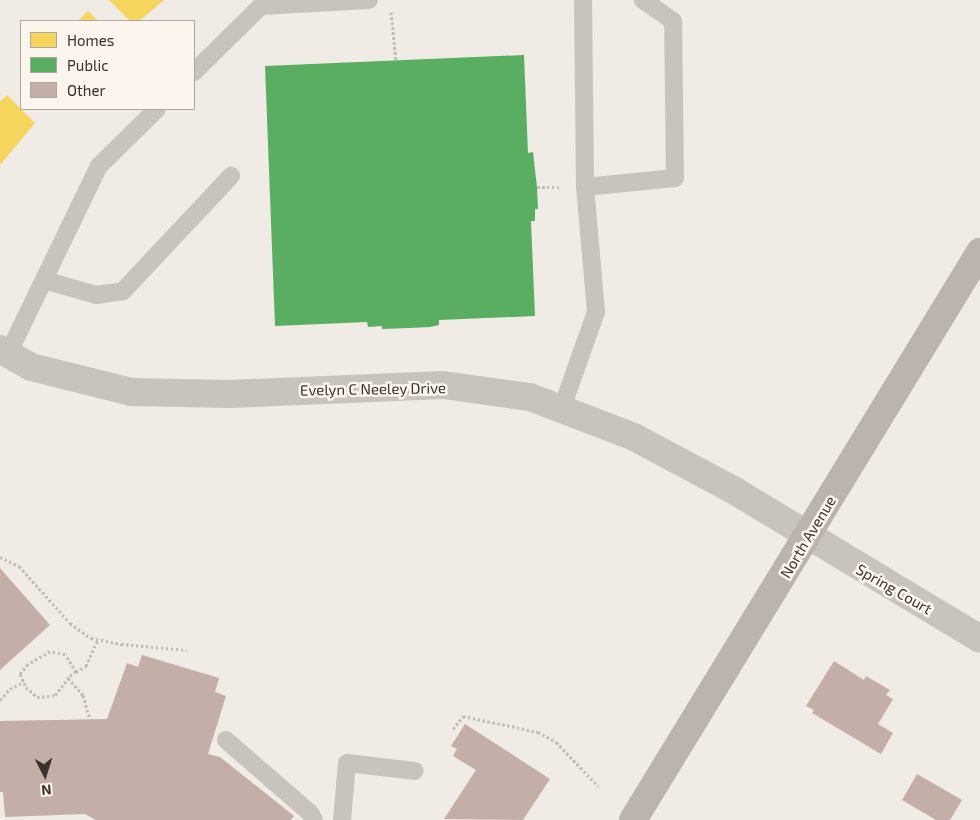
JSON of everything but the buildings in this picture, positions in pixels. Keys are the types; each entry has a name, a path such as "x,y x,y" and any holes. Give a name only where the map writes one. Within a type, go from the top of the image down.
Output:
{"main road":[{"name":"North Avenue","path":"633,820 808,538 980,252"}],"street":[{"name":"Evelyn C Neeley Drive","path":"4,351 31,367 131,392 229,394 443,385 530,398 562,408 634,437 735,491 808,538"},
{"name":"Spring Court","path":"808,538 980,640"}],"lane":[{"path":"195,71 261,6 369,0"},
{"path":"562,408 596,312 577,187 583,0"},
{"path":"577,187 674,178 673,20 643,0"},
{"path":"4,351 44,280 99,166 156,110"},
{"path":"44,280 96,295 123,291 231,176"},
{"path":"226,740 310,813 314,820"},
{"path":"342,820 347,763 415,772"}],"path":[{"path":"390,8 396,61"},
{"path":"537,187 577,187"},
{"path":"0,557 19,566 70,623 98,639 187,650"},
{"path":"76,672 65,654 50,651 28,664 20,674 24,682 37,697 55,695 68,678 86,666 98,639"},
{"path":"68,678 83,694 90,719"},
{"path":"0,700 10,689 24,682"},
{"path":"453,730 463,716 538,732 556,742 598,786"}]}
